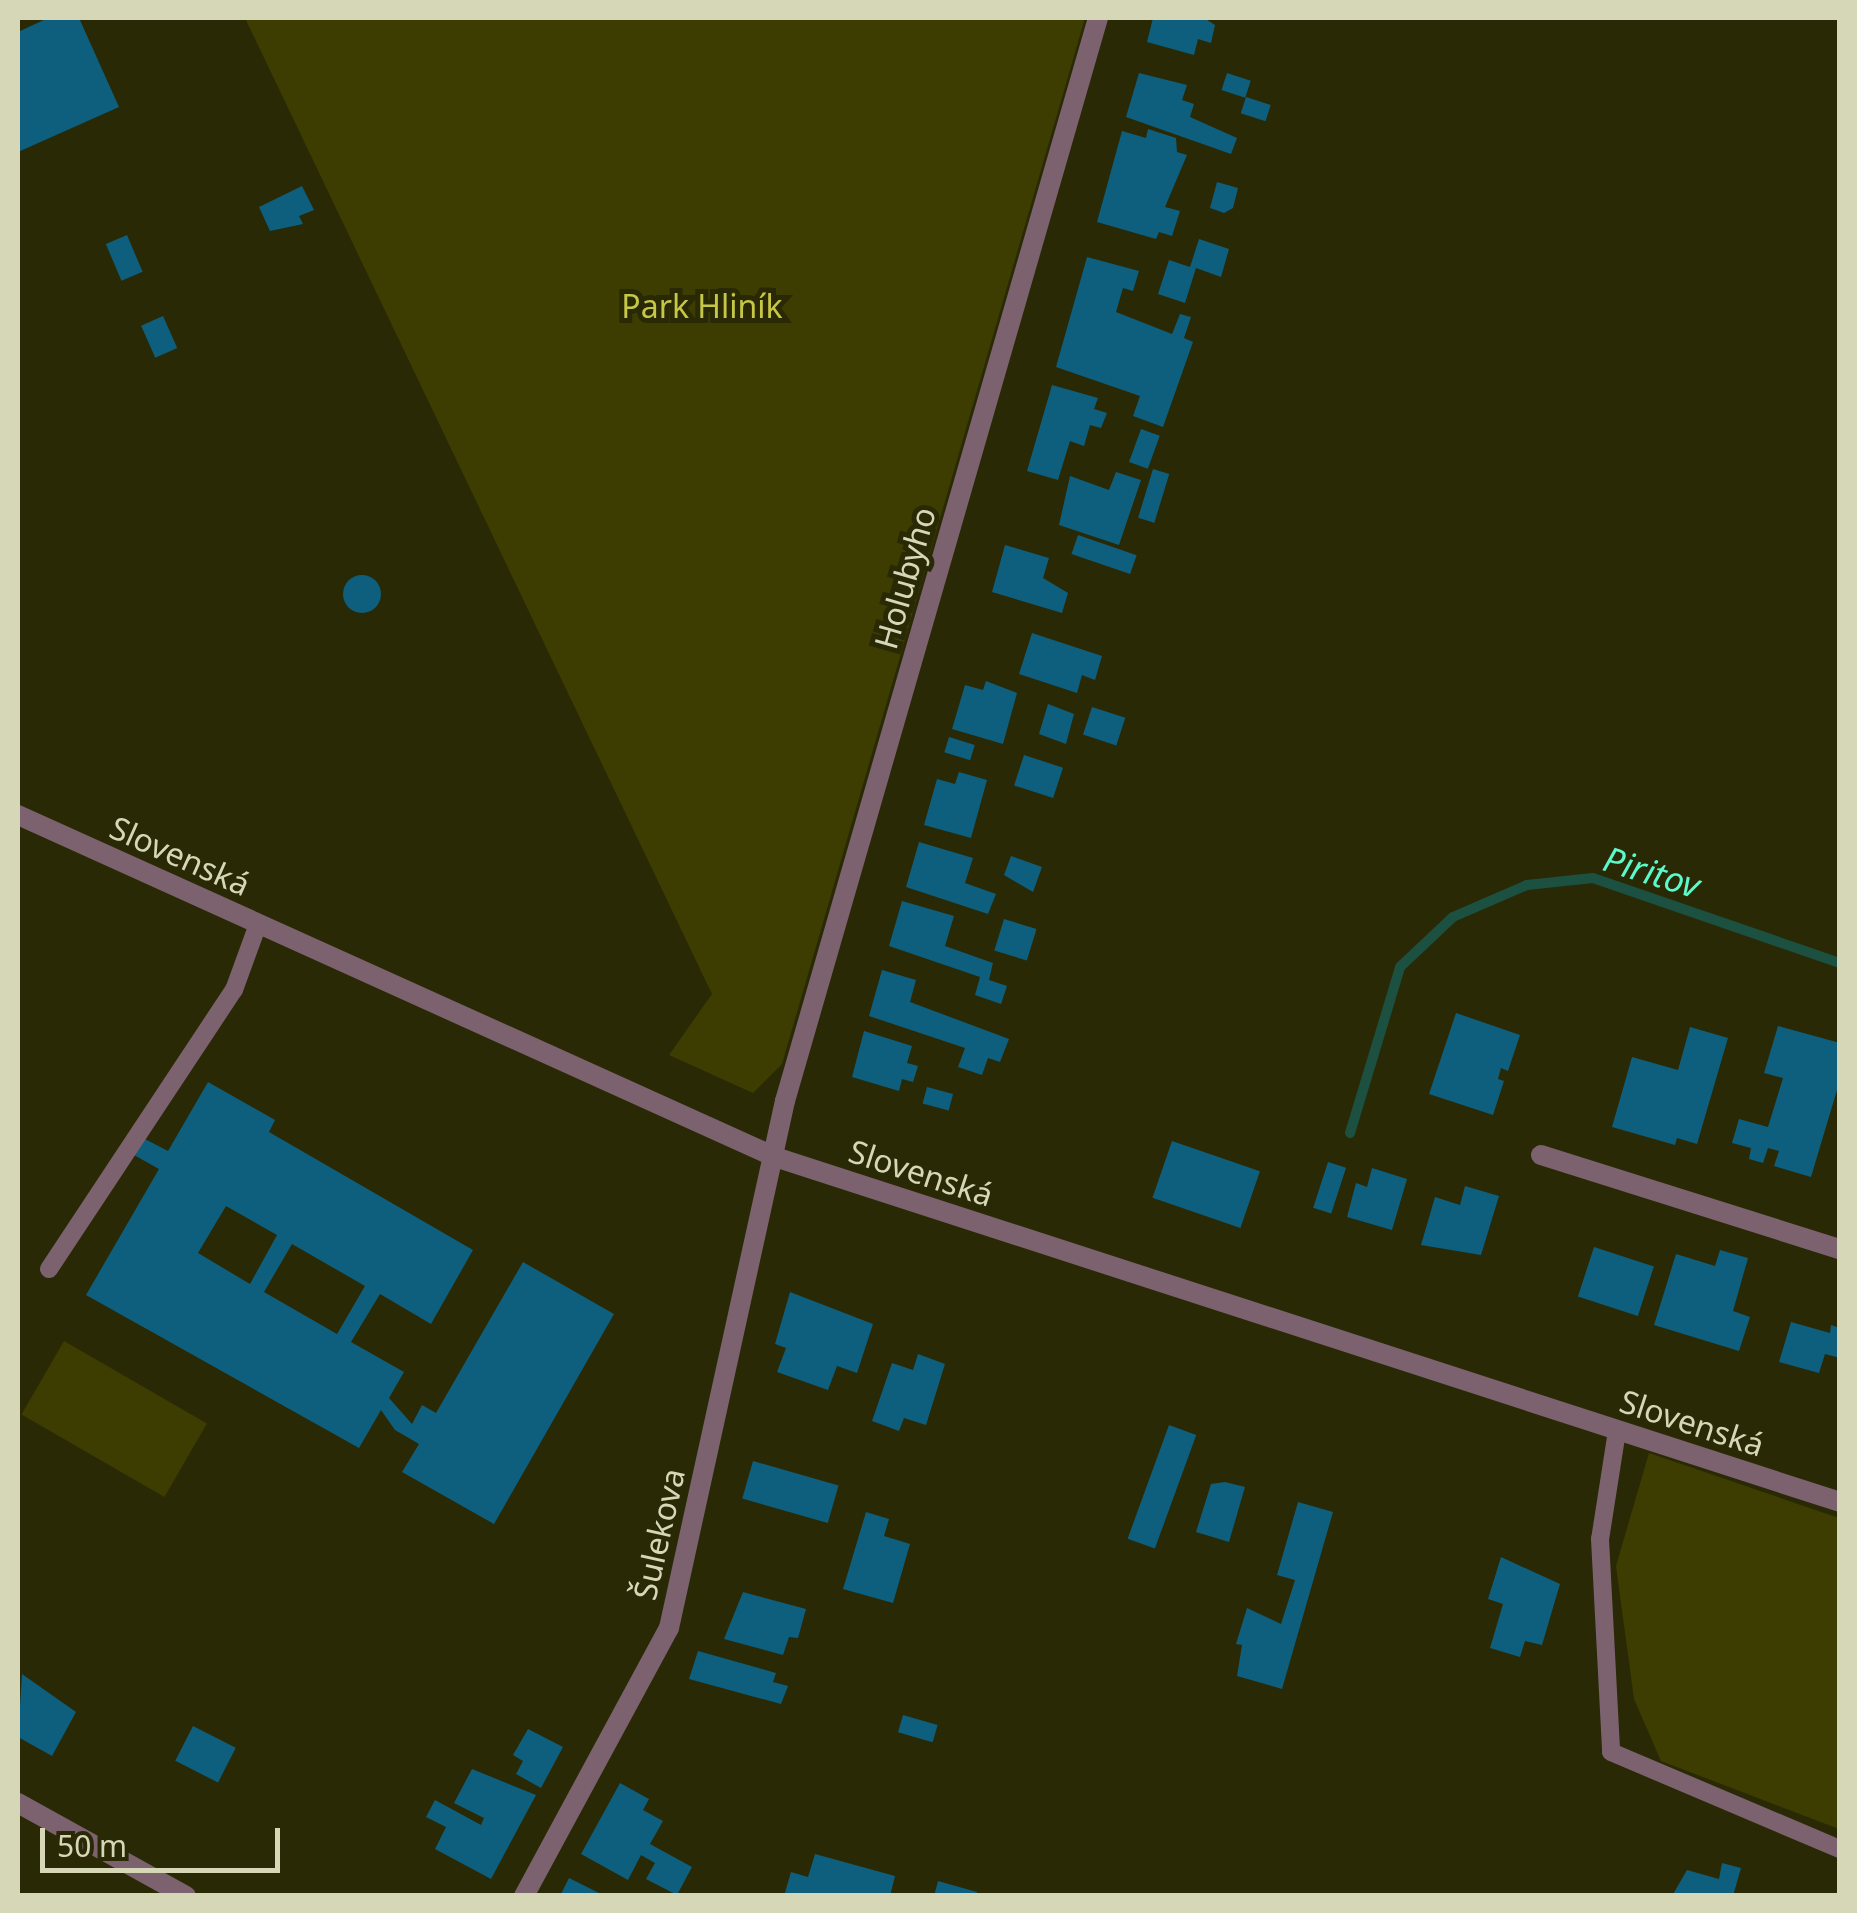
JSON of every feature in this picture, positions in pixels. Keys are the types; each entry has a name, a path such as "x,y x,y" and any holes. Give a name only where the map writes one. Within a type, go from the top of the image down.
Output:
{"street":[{"name":"Holubyho","path":"775,1157 785,1101 1098,18"},
{"name":"Slovenská","path":"18,815 775,1157 1840,1502"},
{"path":"1541,1155 1840,1248"},
{"name":"Šulekova","path":"524,1896 669,1628 775,1157"},
{"path":"18,1803 185,1895"}],"lane":[{"path":"48,1269 234,990 258,924"},
{"path":"1618,1431 1600,1539 1611,1752 1840,1849"}],"green space":[{"name":"Park Hliník","path":"245,18 1085,18 782,1064 753,1093 669,1055 712,994"},
{"path":"64,1341 207,1424 164,1497 22,1415"},
{"path":"1649,1453 1839,1518 1839,1829 1661,1761 1634,1699 1616,1566"}],"building":[{"path":"48,18 79,18 119,107 18,152 18,32"},
{"path":"1153,18 1204,18 1215,25 1211,43 1198,39 1194,55 1147,42"},
{"path":"1139,73 1187,85 1182,100 1194,104 1190,117 1237,138 1231,154 1126,117"},
{"path":"1227,73 1251,81 1245,98 1221,90"},
{"path":"1246,97 1271,105 1265,121 1241,113"},
{"path":"1148,129 1176,138 1177,152 1187,155 1165,207 1180,211 1172,236 1159,232 1156,239 1097,222 1122,131 1146,138"},
{"path":"1217,182 1238,188 1233,208 1224,213 1210,208"},
{"path":"302,186 314,210 299,216 303,224 270,231 259,207"},
{"path":"127,235 143,272 121,281 106,244"},
{"path":"1199,239 1229,249 1221,277 1196,268 1185,303 1158,294 1169,260 1190,267"},
{"path":"1087,257 1139,271 1133,291 1123,288 1116,312 1172,334 1180,314 1191,317 1184,338 1193,342 1163,427 1133,416 1140,396 1056,367"},
{"path":"163,316 177,348 155,358 141,326"},
{"path":"1052,385 1098,398 1094,409 1107,413 1101,428 1090,425 1084,446 1070,441 1058,480 1027,471"},
{"path":"1141,429 1160,436 1148,469 1129,462"},
{"path":"1153,469 1169,474 1154,523 1138,518"},
{"path":"1116,472 1141,480 1119,545 1059,525 1070,476 1109,490"},
{"path":"1078,535 1137,555 1130,574 1071,554"},
{"path":"1005,545 1049,558 1043,578 1068,593 1062,613 992,592"},
{"path":"362,575 376,580 381,594 376,608 362,613 348,608 343,594 348,580"},
{"path":"1032,633 1102,656 1095,680 1082,675 1077,693 1019,674"},
{"path":"986,681 1017,693 1003,744 952,729 965,685 983,690"},
{"path":"1048,704 1074,714 1066,744 1039,734"},
{"path":"1092,707 1125,718 1116,745 1083,735"},
{"path":"949,737 975,745 970,760 944,752"},
{"path":"1024,755 1063,768 1053,798 1014,785"},
{"path":"959,772 987,780 971,838 924,825 937,779 955,784"},
{"path":"919,842 973,858 965,883 996,894 988,914 906,887"},
{"path":"1011,856 1042,867 1033,892 1004,875"},
{"path":"902,901 954,916 945,946 993,963 989,980 1007,986 1001,1004 975,995 980,977 889,946"},
{"path":"1004,919 1037,929 1027,960 994,951"},
{"path":"882,970 916,980 910,1002 1009,1039 1000,1062 988,1058 982,1075 958,1067 965,1048 869,1016"},
{"path":"1456,1013 1520,1035 1508,1071 1501,1068 1498,1079 1504,1081 1493,1115 1429,1094"},
{"path":"1778,1026 1840,1043 1840,1080 1811,1177 1774,1166 1779,1151 1768,1148 1763,1163 1749,1159 1751,1148 1732,1143 1739,1119 1768,1127 1783,1078 1764,1073"},
{"path":"1690,1027 1728,1038 1697,1144 1677,1138 1675,1145 1612,1127 1632,1057 1678,1070"},
{"path":"864,1031 912,1046 907,1063 918,1066 913,1082 902,1079 899,1091 852,1077"},
{"path":"208,1082 275,1120 269,1132 473,1250 431,1324 380,1294 351,1342 404,1372 389,1398 412,1424 422,1405 436,1413 523,1262 614,1314 494,1524 402,1472 419,1444 395,1430 381,1410 359,1448 86,1295 159,1169 134,1155 145,1139 168,1151","holes":["226,1206 277,1235 250,1284 198,1253","292,1244 365,1286 337,1334 264,1292"]},
{"path":"927,1087 953,1094 949,1110 923,1103"},
{"path":"1172,1141 1260,1171 1240,1228 1152,1198"},
{"path":"1328,1162 1346,1168 1331,1214 1313,1208"},
{"path":"1372,1168 1407,1179 1392,1230 1347,1217 1356,1183 1367,1187"},
{"path":"1465,1186 1499,1196 1481,1255 1421,1245 1435,1197 1460,1205"},
{"path":"1594,1247 1654,1266 1638,1316 1578,1296"},
{"path":"1720,1250 1748,1258 1733,1311 1750,1317 1739,1351 1654,1325 1676,1254 1715,1266"},
{"path":"790,1292 873,1324 857,1373 837,1366 828,1390 777,1372 786,1348 775,1344"},
{"path":"1791,1322 1830,1333 1831,1325 1840,1328 1840,1358 1825,1354 1819,1373 1779,1362"},
{"path":"918,1354 945,1364 926,1425 904,1418 899,1431 872,1421 892,1363 913,1370"},
{"path":"1169,1425 1196,1435 1155,1549 1128,1539"},
{"path":"753,1461 839,1486 828,1523 742,1498"},
{"path":"1225,1482 1245,1487 1229,1542 1196,1532 1211,1484"},
{"path":"1298,1502 1333,1512 1282,1689 1237,1676 1242,1645 1236,1644 1247,1608 1281,1624 1295,1580 1277,1575"},
{"path":"866,1512 889,1519 884,1536 910,1544 893,1603 843,1589"},
{"path":"1501,1557 1560,1584 1542,1645 1525,1641 1520,1657 1490,1648 1503,1604 1488,1599"},
{"path":"743,1592 806,1609 798,1638 789,1637 783,1655 724,1639"},
{"path":"698,1651 776,1673 773,1682 788,1686 781,1704 689,1679"},
{"path":"22,1674 76,1712 52,1756 18,1737"},
{"path":"903,1715 938,1725 933,1742 898,1732"},
{"path":"193,1726 236,1748 218,1783 175,1761"},
{"path":"528,1729 563,1747 541,1788 516,1774 523,1761 513,1755"},
{"path":"472,1769 536,1795 491,1879 435,1849 446,1827 426,1817 435,1800 481,1825 484,1818 454,1803"},
{"path":"620,1783 649,1799 643,1810 663,1821 650,1844 692,1867 677,1895 646,1879 655,1863 641,1855 628,1880 581,1854"},
{"path":"815,1854 895,1876 890,1896 784,1896 791,1872 808,1877"},
{"path":"1722,1863 1741,1868 1733,1896 1672,1896 1687,1870 1719,1879"},
{"path":"569,1878 605,1896 560,1896"},
{"path":"938,1881 977,1892 976,1896 934,1896"}],"waterway":[{"name":"Piritov","path":"1350,1133 1400,967 1453,917 1527,885 1593,878 1840,963"}]}
